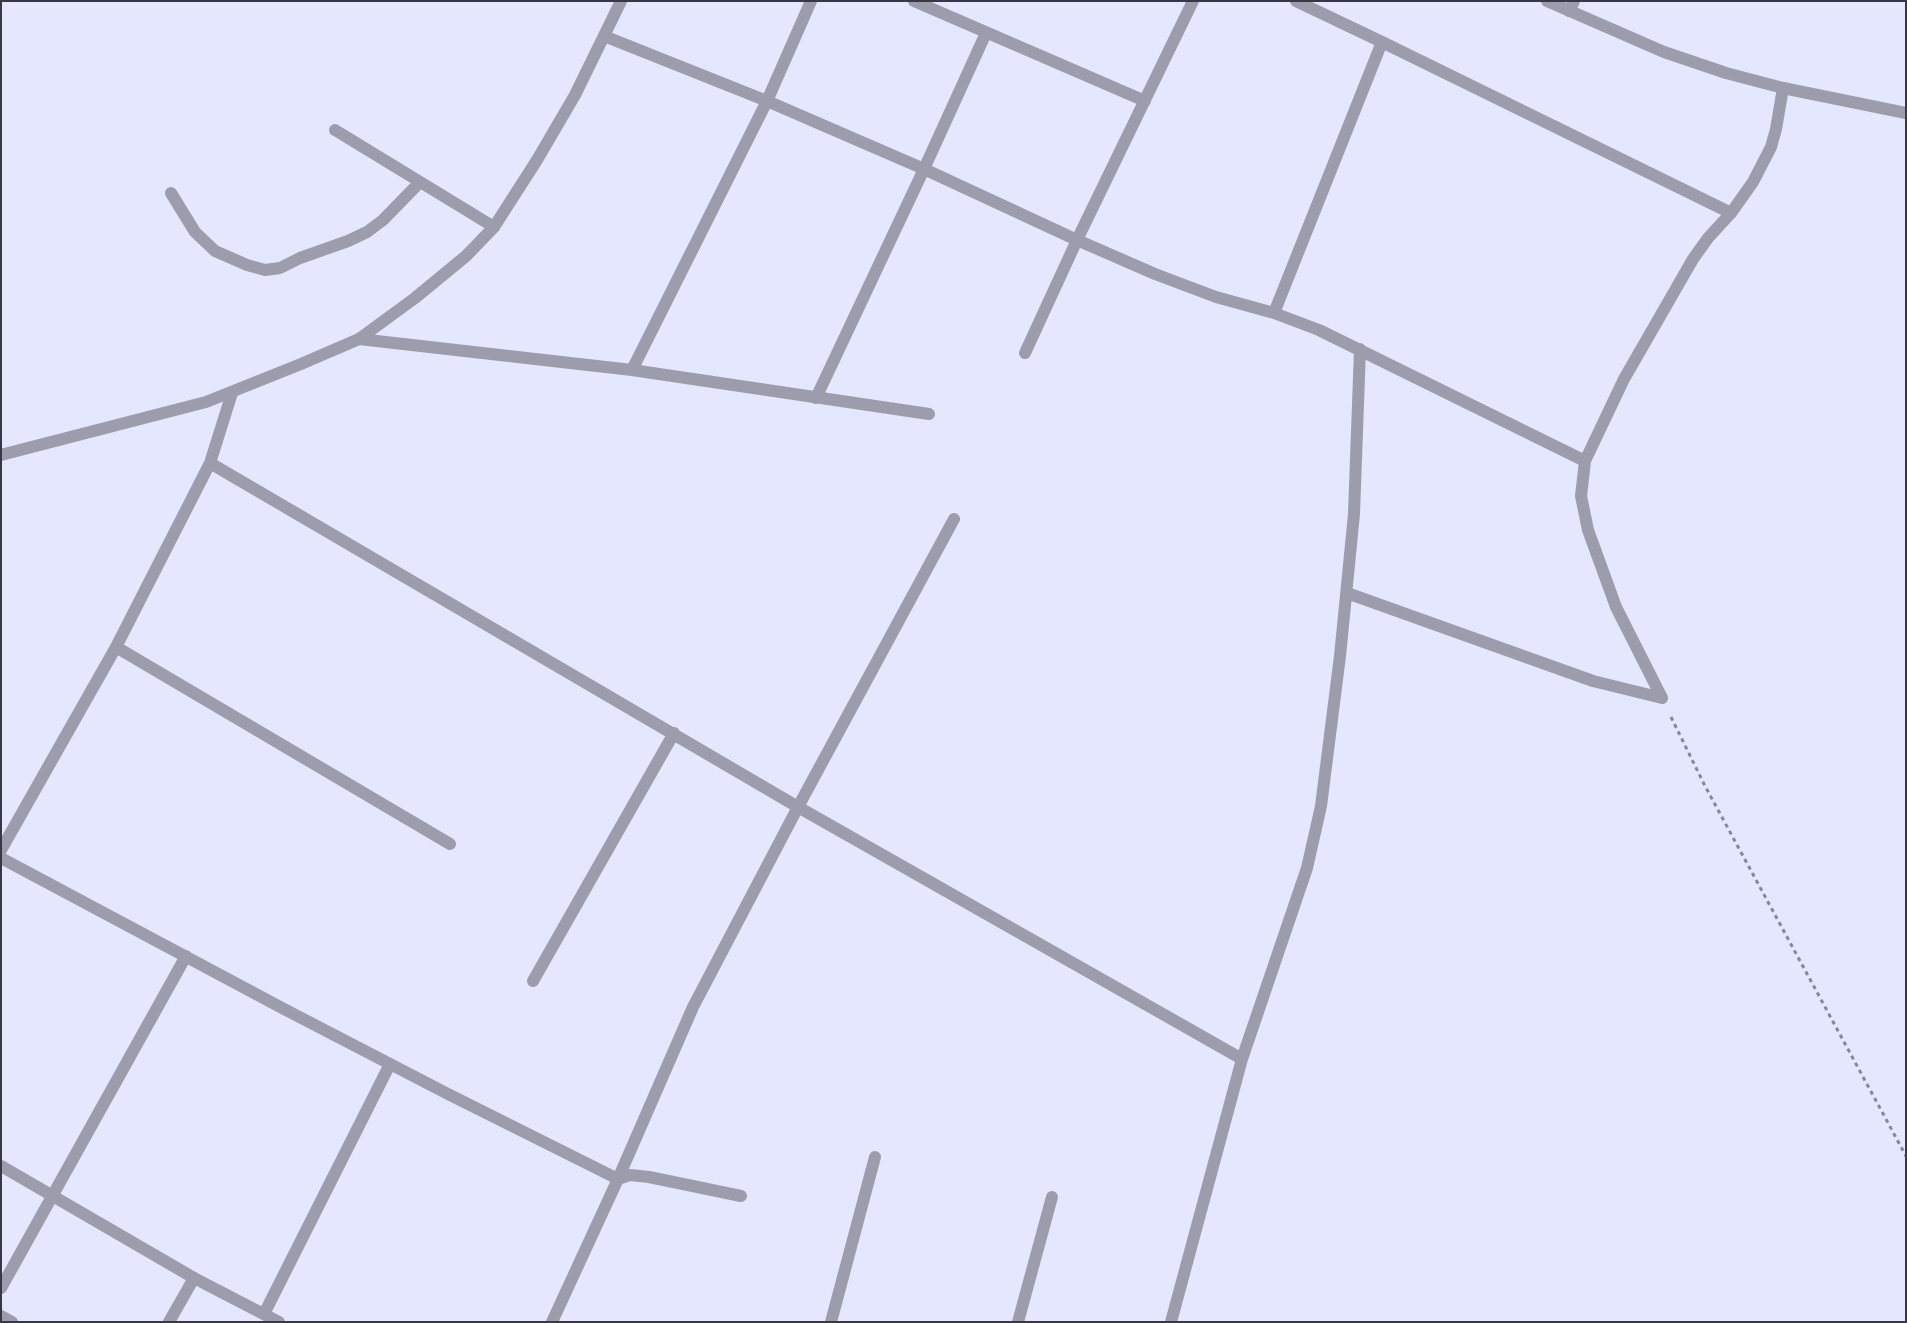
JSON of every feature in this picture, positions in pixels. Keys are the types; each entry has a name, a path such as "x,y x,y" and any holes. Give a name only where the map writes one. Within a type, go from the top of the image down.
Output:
{"street":[{"path":"1,455 206,402 232,393 359,339 415,298 466,256 494,227 538,160 574,95 621,1"},
{"path":"632,370 767,101 811,1"},
{"path":"914,1 1145,101"},
{"path":"1025,353 1077,240 1193,1"},
{"path":"1296,1 1732,213"},
{"path":"1546,1 1571,6 1664,52 1726,74 1906,114"},
{"path":"816,398 986,33"},
{"path":"604,36 767,101 924,169 1155,274 1216,297 1274,313 1319,330 1585,461"},
{"path":"1274,313 1382,42"},
{"path":"1662,698 1616,607 1588,530 1581,496 1585,461 1624,379 1692,259 1708,238 1732,213 1753,182 1771,147 1783,88"},
{"path":"335,130 494,227"},
{"path":"171,193 195,232 215,251 247,266 265,270 280,268 300,258 348,241 367,232 383,220 420,182"},
{"path":"359,339 632,370 929,414"},
{"path":"1171,1322 1242,1059 1307,868 1321,806 1347,594 1354,514 1360,349"},
{"path":"1,850 116,646 210,463 232,393"},
{"path":"210,463 798,807 1242,1059"},
{"path":"552,1322 618,1180 693,1008 798,807 954,519"},
{"path":"1347,594 1584,678 1662,698"},
{"path":"116,646 450,844"},
{"path":"533,981 674,734"},
{"path":"1,858 390,1064 618,1180 630,1175 649,1177 741,1196"},
{"path":"1,1288 186,956"},
{"path":"264,1314 390,1064"},
{"path":"831,1322 875,1157"},
{"path":"1,1166 194,1278 279,1322"},
{"path":"1018,1322 1052,1197"},
{"path":"170,1322 194,1278"},
{"path":"1,1316 12,1322"}],"path":[{"path":"1662,698 1705,786 1906,1156"}]}
